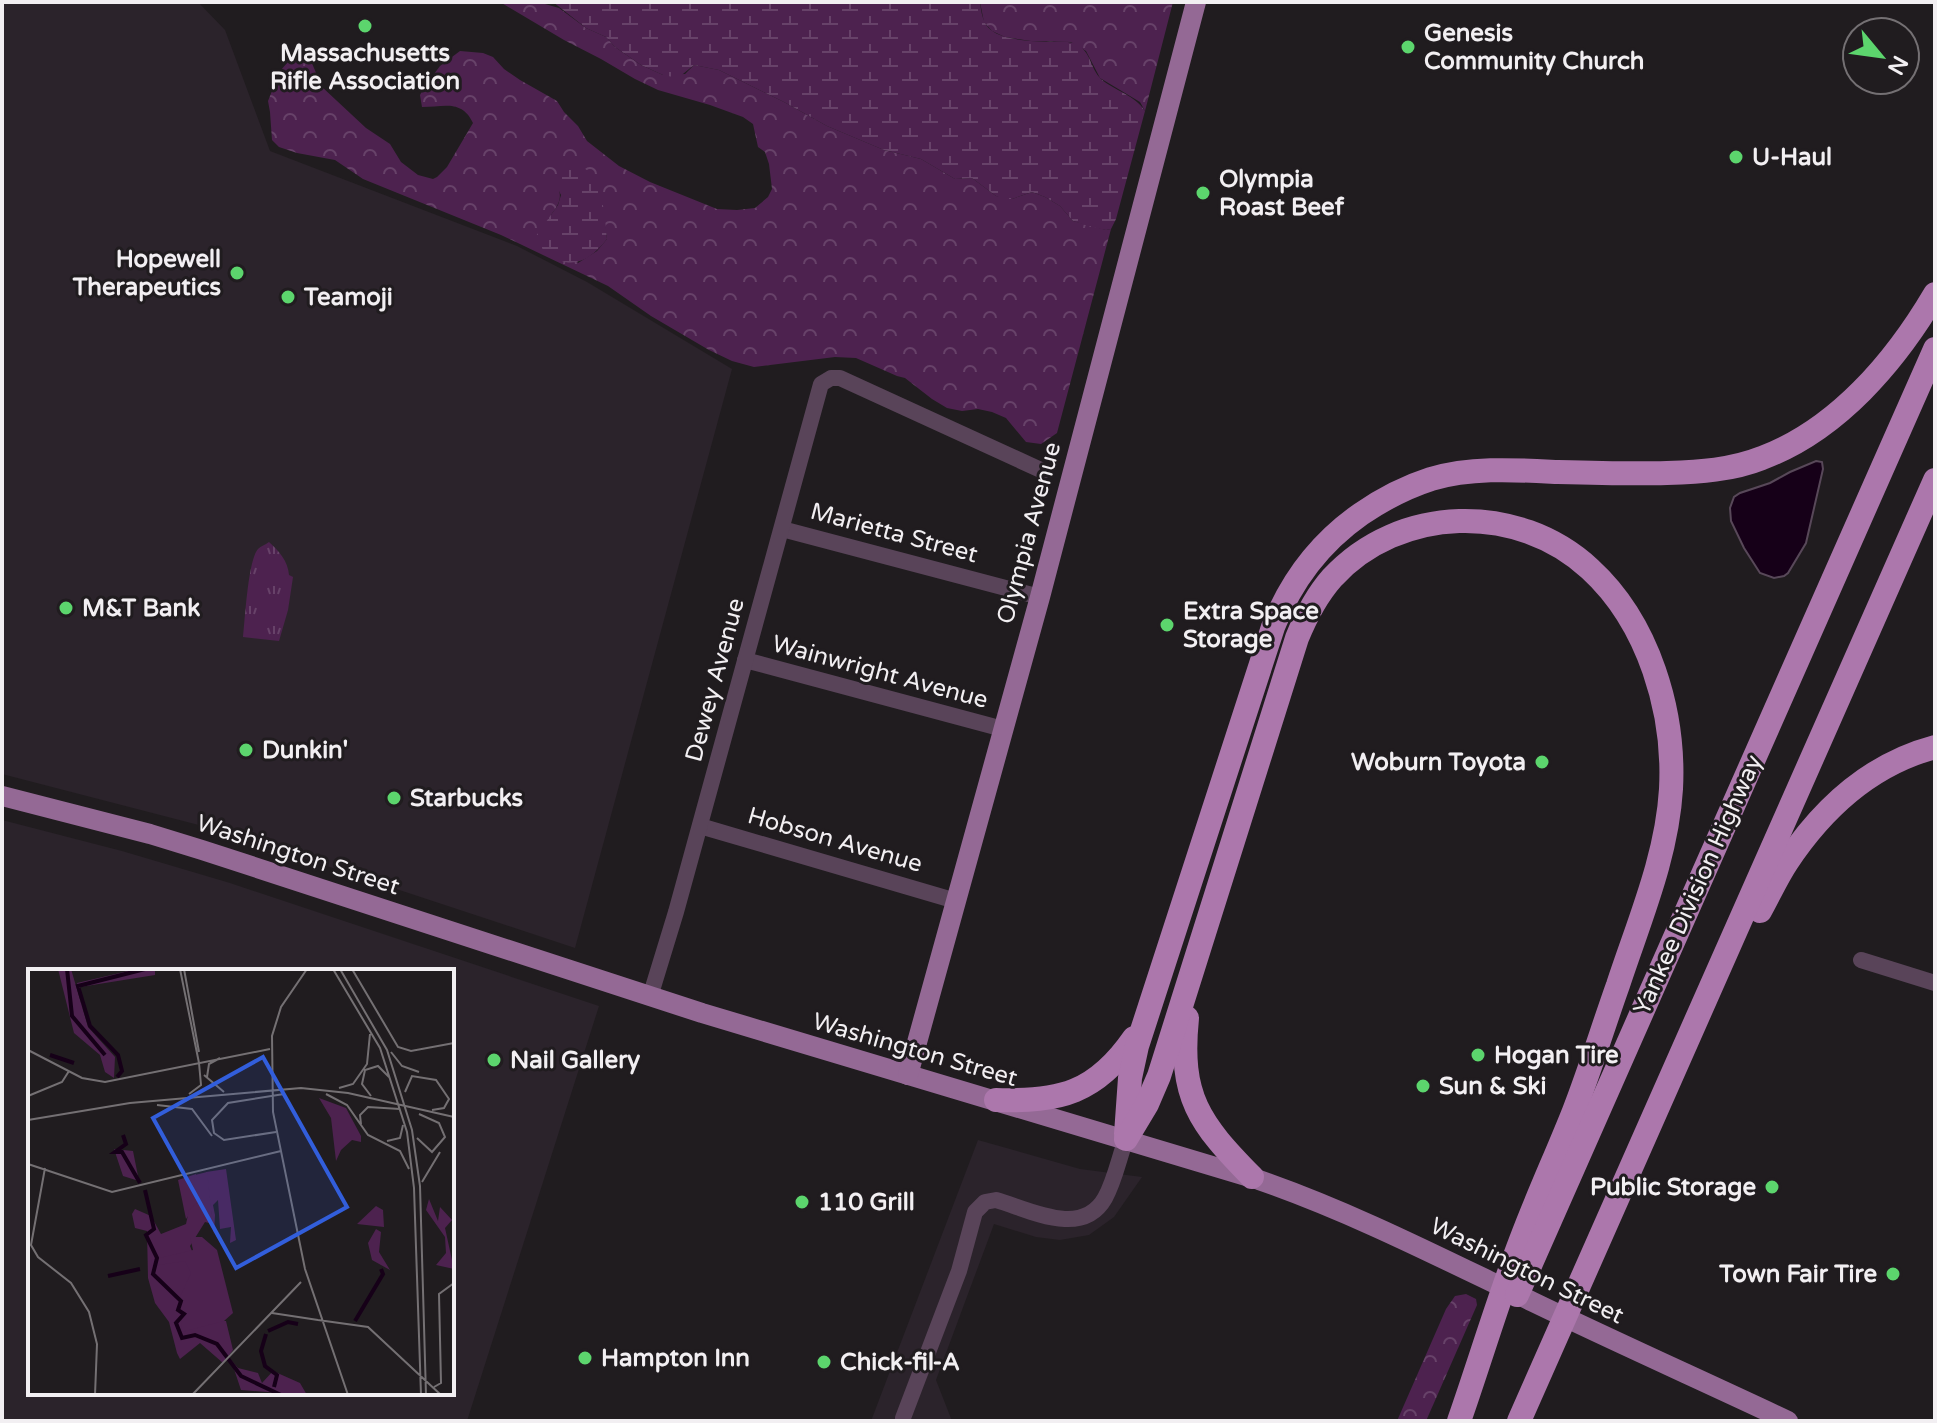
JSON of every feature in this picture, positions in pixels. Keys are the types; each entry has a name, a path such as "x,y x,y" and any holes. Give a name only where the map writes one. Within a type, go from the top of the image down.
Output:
{"highway":[{"path":"1126,1139 1130,1072 1146,1019 1273,627 1285,600 1315,555 1351,521 1374,505 1432,479 1470,471 1702,472 1763,458 1816,430 1863,388 1904,342 1935,294"},
{"name":"Yankee Division Highway","path":"1460,1421 1935,349"},
{"path":"1519,1421 1935,480"},
{"path":"1126,1139 1156,1085 1297,638 1311,608 1331,580 1370,547 1401,531 1430,523 1471,521 1518,528 1545,538 1589,567 1606,585 1634,627 1658,683 1671,747 1668,819 1656,870 1589,1070 1520,1242 1460,1421"},
{"path":"1680,1057 1786,863 1822,817 1849,791 1877,771 1935,747"},
{"path":"1195,957 1185,1048 1191,1094 1207,1128 1252,1177"},
{"path":"996,1100 1044,1100 1084,1087 1120,1057 1146,1019"}],"main road":[{"name":"Olympia Avenue","path":"908,1075 1040,597 1196,2"},
{"name":"Washington Street","path":"2,796 150,834 650,997 1252,1177 1338,1210 1788,1421"}],"street":[{"name":"Dewey Avenue","path":"650,997 700,826 819,388 824,381 836,377 1043,471"},
{"name":"Marietta Street","path":"782,529 1040,597"},
{"name":"Wainwright Avenue","path":"745,660 1003,729"},
{"name":"Hobson Avenue","path":"700,826 956,901"},
{"path":"1861,960 1935,983"},
{"path":"903,1418 959,1271 979,1206 996,1200 1060,1219 1086,1216 1099,1207 1107,1194 1126,1139"}],"shaded area":[{"path":"2,2 198,2 225,30 270,151 517,246 587,282 732,369 575,948 218,830 2,774"},
{"path":"1816,461 1822,462 1823,469 1806,543 1784,576 1774,578 1760,573 1731,521 1730,508 1734,497"},
{"path":"2,820 230,883 599,1006 467,1421 2,1421"},
{"path":"978,1140 1080,1169 1142,1177 1114,1217 1089,1235 1060,1240 1036,1237 994,1224 936,1380 952,1421 871,1421"}],"green space":[{"path":"500,2 538,2 559,8 586,28 606,37 641,65 663,75 685,74 694,65 719,70 827,126 884,150 921,159 955,179 972,178 996,196 1012,199 1032,192 1060,206 1073,221 1111,229 1057,433 1041,444 1026,442 1006,418 978,409 962,411 947,408 905,378 856,358 835,357 754,367 732,361 651,316 608,286 501,235 363,179 335,160 297,153 279,147 272,140 268,101 280,71 296,53 304,54 311,61 322,87 366,128 390,144 401,162 418,175 433,179 447,167 473,123 469,115 458,107 422,107 420,95 440,66 460,51 483,53 493,57 520,80 557,101 587,141 619,166 650,182 717,209 755,208 768,197 772,189 769,164 765,152 758,147 753,124 710,105 658,90","holes":["559,190 602,206 607,239 597,251 578,263 551,215 559,200"]},
{"path":"553,2 980,2 984,21 997,34 1020,40 1070,42 1081,47 1101,79 1136,101 1145,111 1116,219 1111,229 1106,230 1073,221 1060,206 1032,192 1012,199 996,196 972,178 955,179 921,159 884,150 827,126 719,70 694,65 678,78 663,75 641,65"},
{"path":"980,2 1173,2 1145,111 1140,102 1100,78 1086,51 1071,42 1031,41 1005,37 992,31 984,22"},
{"path":"566,160 584,168 595,181 602,200 607,239 590,256 574,262 556,259 537,243 536,236 558,205 561,195 555,183"},
{"path":"269,542 293,577 279,641 243,637 252,565 258,549"},
{"path":"1466,1294 1476,1299 1477,1305 1426,1421 1397,1421 1446,1309 1455,1296"}],"place":[{"name":"Massachusetts Rifle Association","path":"365,26"},
{"name":"Genesis Community Church","path":"1408,47"},
{"name":"U-Haul","path":"1736,157"},
{"name":"Olympia Roast Beef","path":"1203,193"},
{"name":"Hopewell Therapeutics","path":"237,273"},
{"name":"Teamoji","path":"288,297"},
{"name":"M&T Bank","path":"66,608"},
{"name":"Extra Space Storage","path":"1167,625"},
{"name":"Dunkin'","path":"246,750"},
{"name":"Woburn Toyota","path":"1542,762"},
{"name":"Starbucks","path":"394,798"},
{"name":"Hogan Tire","path":"1478,1055"},
{"name":"Nail Gallery","path":"494,1060"},
{"name":"Sun & Ski","path":"1423,1086"},
{"name":"Public Storage","path":"1772,1187"},
{"name":"110 Grill","path":"802,1202"},
{"name":"Town Fair Tire","path":"1893,1274"},
{"name":"Hampton Inn","path":"585,1358"},
{"name":"Chick-fil-A","path":"824,1362"}]}
